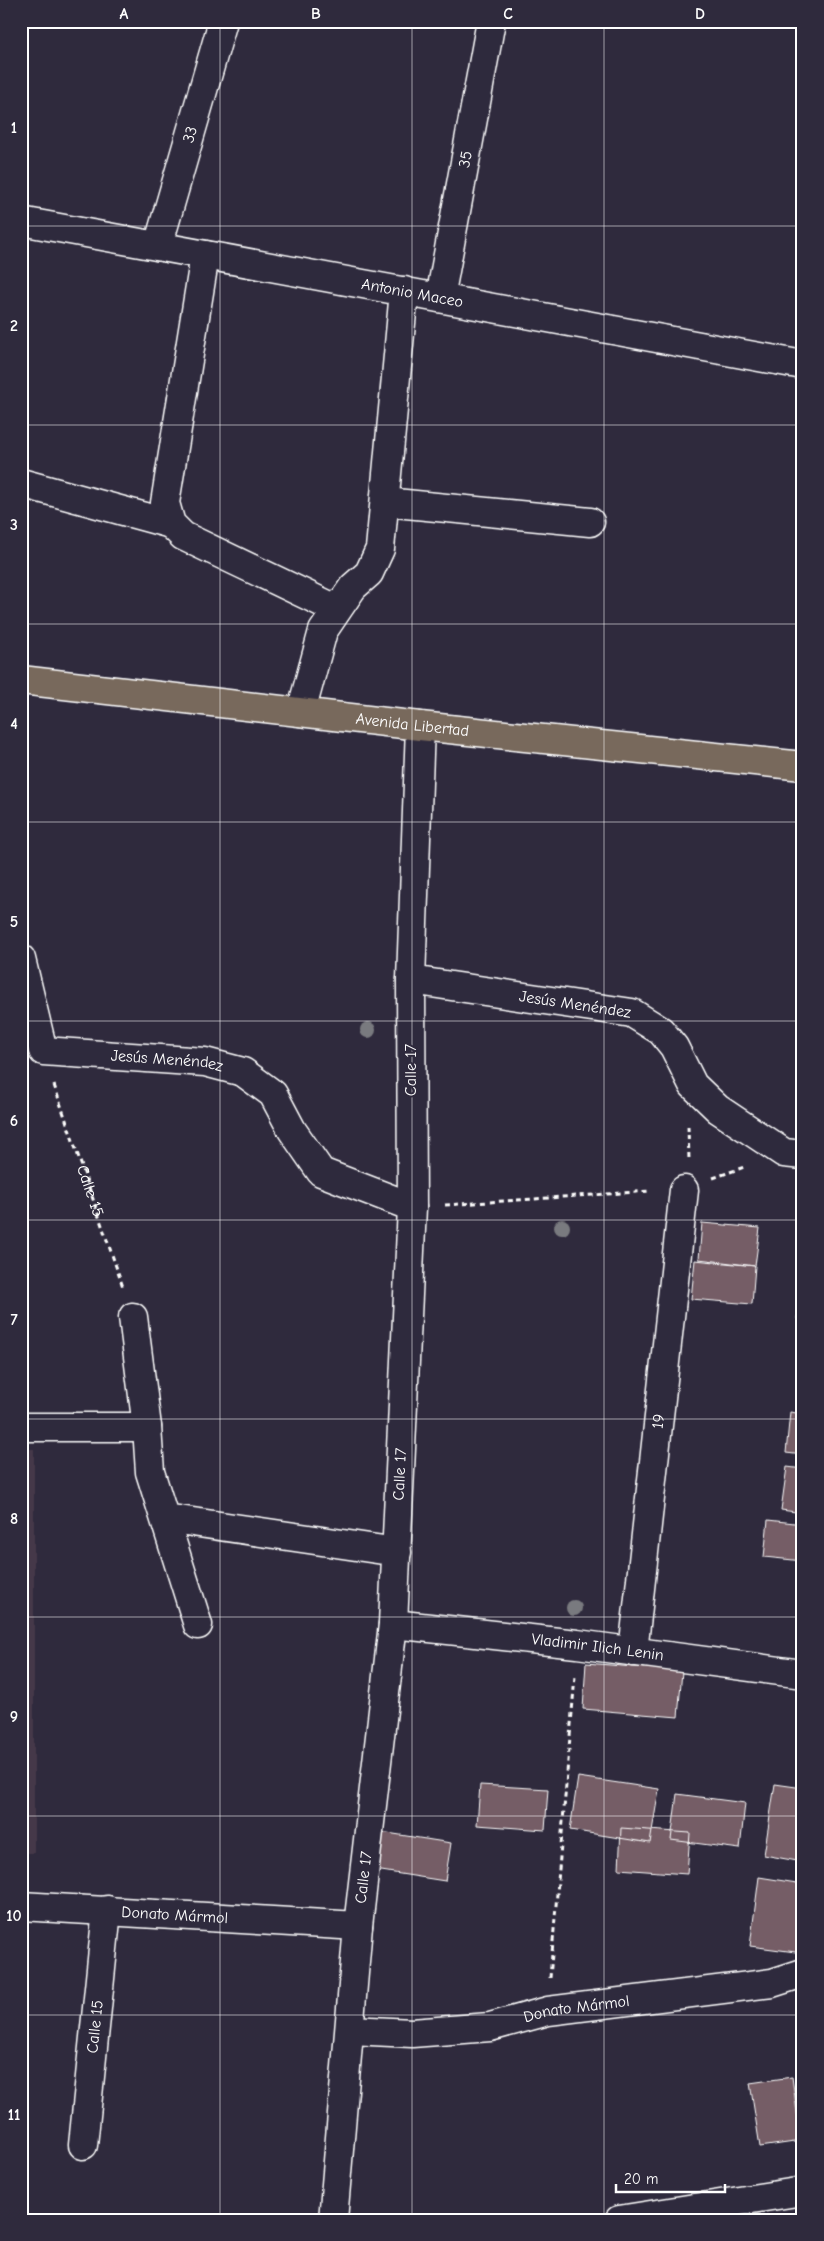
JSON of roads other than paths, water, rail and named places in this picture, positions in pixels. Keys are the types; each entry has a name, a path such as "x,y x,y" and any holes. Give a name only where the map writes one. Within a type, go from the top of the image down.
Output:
{"main road":[{"name":"Avenida Libertad","path":"21,680 420,726 803,766"}],"street":[{"name":"33","path":"158,246 223,21"},
{"name":"35","path":"440,298 491,21"},
{"name":"Antonio Maceo","path":"21,222 803,365"},
{"path":"206,255 165,503 171,524 183,536 336,609"},
{"path":"301,712 323,632 336,609 354,587 369,573 380,549 404,292"},
{"path":"21,483 171,524"},
{"path":"385,502 590,522"},
{"name":"Calle 17","path":"332,2220 358,1926 393,1624 412,1207 411,980 420,726"},
{"name":"Jesús Menéndez","path":"21,958 42,1051 205,1062 243,1072 274,1094 292,1130 321,1172 412,1207"},
{"name":"Jesús Menéndez","path":"411,980 632,1013 661,1031 674,1047 694,1085 718,1109 793,1154"},
{"name":"19","path":"633,1652 684,1190"},
{"path":"133,1317 147,1428 150,1472 198,1625"},
{"path":"21,1427 147,1428"},
{"path":"165,1518 397,1552"},
{"name":"Vladimir Ilich Lenin","path":"393,1624 577,1644 803,1674"},
{"name":"Donato Mármol","path":"21,1906 358,1926"},
{"name":"Calle 15","path":"83,2145 107,1910"},
{"name":"Donato Mármol","path":"350,2030 412,2033 490,2026 548,2012 772,1983 803,1973"},
{"path":"619,2220 803,2191"}]}
